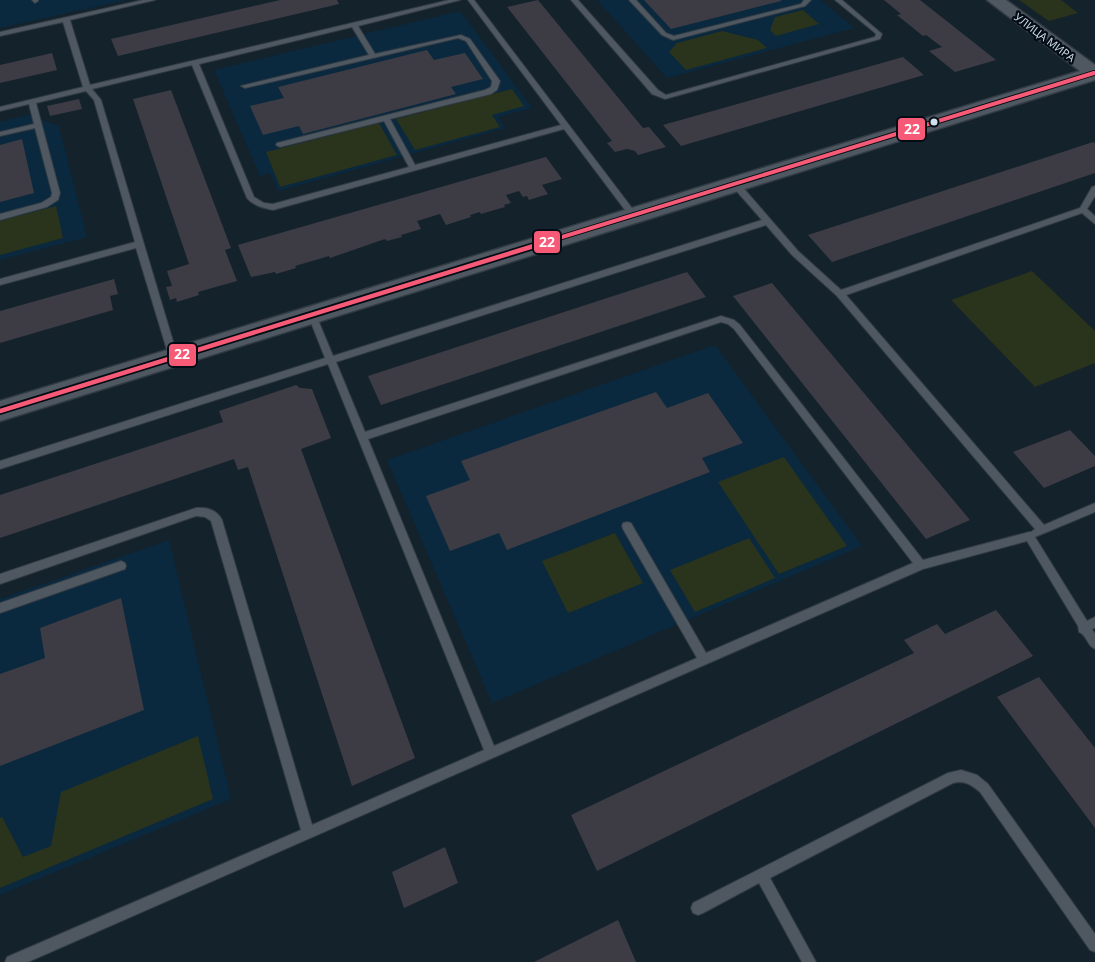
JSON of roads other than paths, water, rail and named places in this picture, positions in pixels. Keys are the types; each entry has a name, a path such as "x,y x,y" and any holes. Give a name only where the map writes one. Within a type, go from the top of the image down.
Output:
{"street":[{"name":"УЛИЦА МИРА","path":"995,0 1094,74"},
{"path":"0,411 1094,74"}],"lane":[{"path":"0,34 152,0"},
{"path":"0,109 456,0"},
{"path":"471,0 634,216"},
{"path":"574,0 655,92 665,97 878,38 876,31 838,0"},
{"path":"632,0 664,34 673,38 803,5 808,0"},
{"path":"66,19 87,88 97,100 172,358"},
{"path":"354,25 373,56"},
{"path":"245,86 459,36 468,40 496,81 494,88 488,92 280,145"},
{"path":"195,63 251,198 257,204 273,207 566,126"},
{"path":"0,216 44,205 55,198 56,193 32,101"},
{"path":"386,118 413,168"},
{"path":"0,134 38,125"},
{"path":"736,185 795,253 840,294 1042,530"},
{"path":"840,294 1083,210 1095,189"},
{"path":"1083,210 1095,221"},
{"path":"0,465 768,221"},
{"path":"0,282 139,244"},
{"path":"312,315 491,753"},
{"path":"362,438 721,319 731,322 736,327 921,565"},
{"path":"12,962 921,565 1029,536 1095,507"},
{"path":"0,579 196,512 205,511 212,514 217,520 308,833"},
{"path":"627,526 704,660"},
{"path":"1029,536 1083,628 1095,644"},
{"path":"0,608 121,566"},
{"path":"1083,628 1095,622"},
{"path":"698,908 952,776 963,774 974,779 984,788 1095,945"},
{"path":"762,875 809,962"}]}
